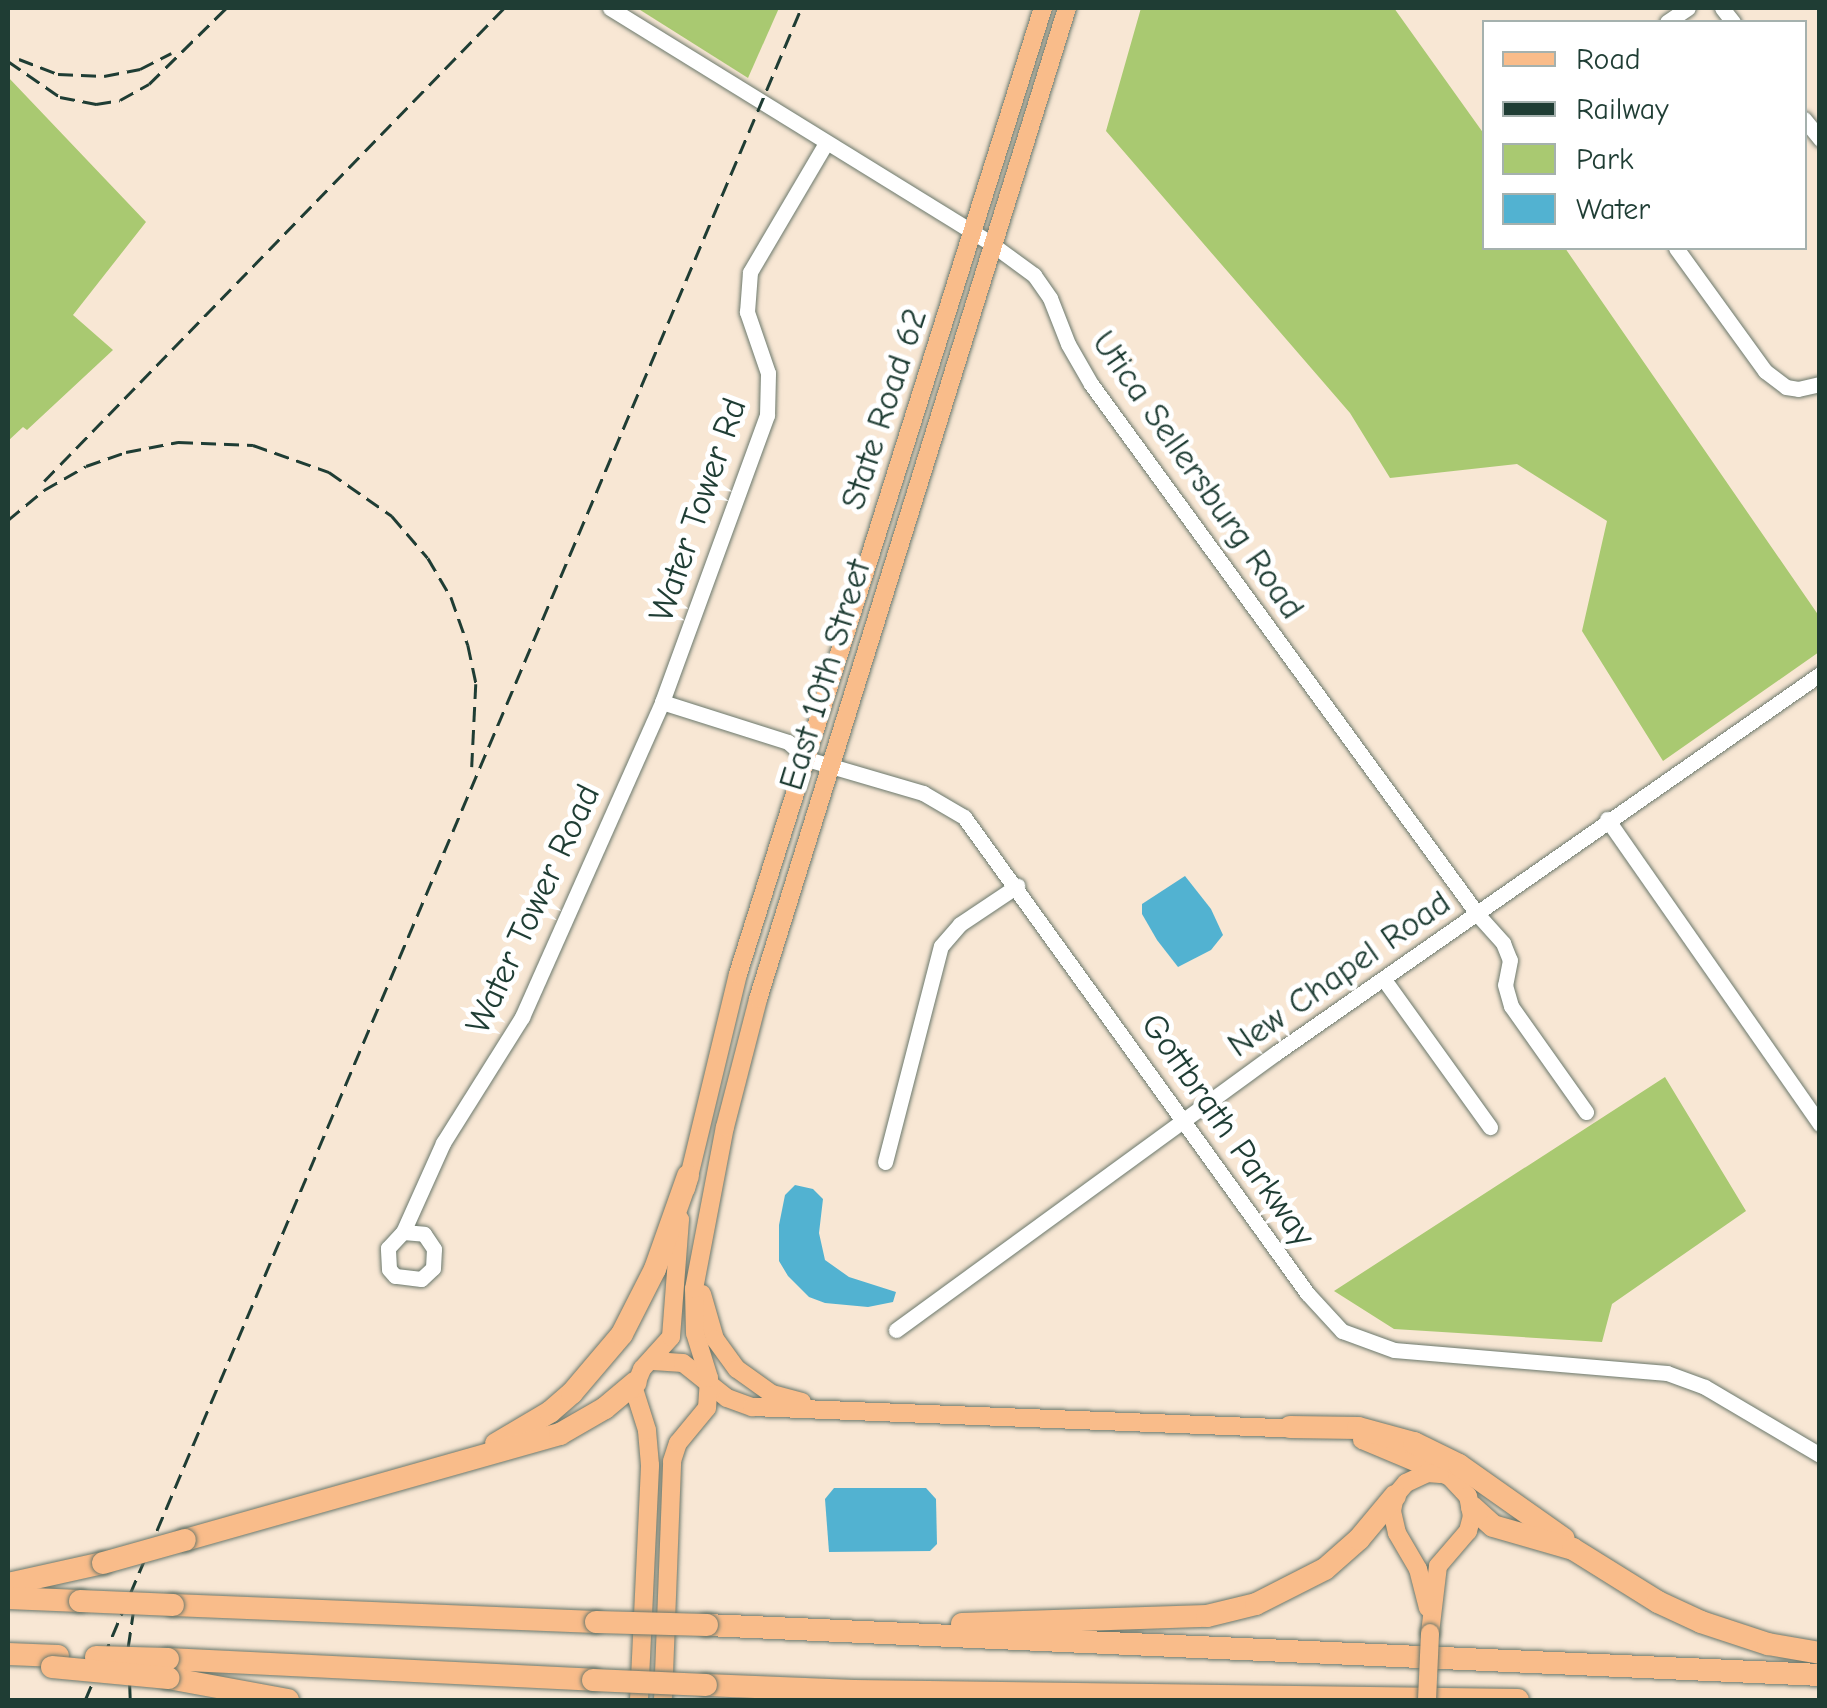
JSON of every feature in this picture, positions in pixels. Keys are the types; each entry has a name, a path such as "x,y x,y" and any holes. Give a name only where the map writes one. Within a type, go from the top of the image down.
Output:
{"highway":[{"path":"399,1481 515,1434 550,1412 591,1373 645,1293 688,1176"},
{"path":"8,1584 103,1563 560,1434 605,1408 636,1382"},
{"path":"1290,1427 1358,1428 1414,1443 1474,1474 1572,1550 1658,1602 1701,1622 1768,1644 1820,1653"},
{"path":"839,1631 1228,1612 1282,1594 1325,1568 1359,1540 1395,1496"},
{"path":"1472,1507 1493,1526 1572,1550"},
{"path":"8,1598 1820,1675"},
{"path":"8,1654 168,1669 854,1691 1518,1700"},
{"path":"8,1663 55,1661"},
{"path":"168,1669 288,1700"}],"main road":[{"name":"State Road 62","path":"688,1176 738,974 1043,8"},
{"name":"East 10th Street","path":"708,1378 693,1307 699,1258 758,999 1067,8"},
{"path":"639,1700 650,1464 636,1382 668,1344 673,1328 674,1260 688,1176"},
{"path":"699,1258 706,1318 725,1354 758,1386 814,1407"},
{"path":"653,1362 684,1362 744,1406 1290,1427 1370,1441 1462,1486 1472,1507 1468,1531 1438,1566 1430,1626 1427,1700"},
{"path":"663,1700 672,1456 707,1408 708,1378"},
{"path":"1430,1626 1418,1569 1392,1522 1395,1496 1415,1477 1441,1474"}],"street":[{"name":"Utica Sellersburg Road","path":"610,8 993,245 1042,284 1090,384 1508,951 1506,985 1511,1006 1586,1112"},
{"name":"Water Tower Rd","path":"678,658 768,415 768,373 747,312 750,272 826,143"},
{"path":"1677,250 1765,371 1786,387 1798,390 1820,384"},
{"name":"Water Tower Road","path":"403,1232 443,1143 527,1008 678,658"},
{"name":"New Chapel Road","path":"896,1330 1184,1119 1478,915 1607,819 1820,674"},
{"name":"Gottbrath Parkway","path":"662,702 788,742 807,758 947,803 976,831 1307,1293 1342,1331 1394,1350 1666,1373 1704,1387 1820,1455"},
{"path":"1607,819 1820,1124"},
{"path":"885,1162 942,946 960,924 1017,886"},
{"path":"1385,980 1490,1127"}],"green space":[{"path":"637,8 779,8 748,78"},
{"path":"1141,8 1394,8 1482,131 1482,250 1566,250 1819,616 1819,652 1663,761 1582,631 1607,521 1517,464 1390,478 1350,413 1106,131"},
{"path":"8,77 146,222 73,315 113,350 27,430 23,427 8,441"},
{"path":"1665,1077 1746,1211 1612,1304 1602,1342 1394,1329 1334,1291"}],"water":[{"path":"1185,876 1211,909 1223,935 1211,950 1178,967 1142,914 1142,904"},
{"path":"795,1185 813,1189 823,1199 819,1233 825,1260 849,1277 896,1292 893,1302 868,1307 825,1303 809,1297 788,1276 779,1261 779,1225 785,1195"},
{"path":"834,1488 926,1488 936,1499 937,1544 930,1551 829,1552 825,1499"}],"railway":[{"path":"8,61 60,97 96,104 120,100 149,84 226,8"},
{"path":"44,481 504,8"},
{"path":"85,1700 801,8"},
{"path":"19,59 58,74 104,76 140,69 171,53"},
{"path":"8,520 44,490 86,466 126,452 178,442 253,445 329,472 392,516 428,558 451,597 468,645 476,684 472,767"},
{"path":"130,1700 128,1647 134,1606"}]}
